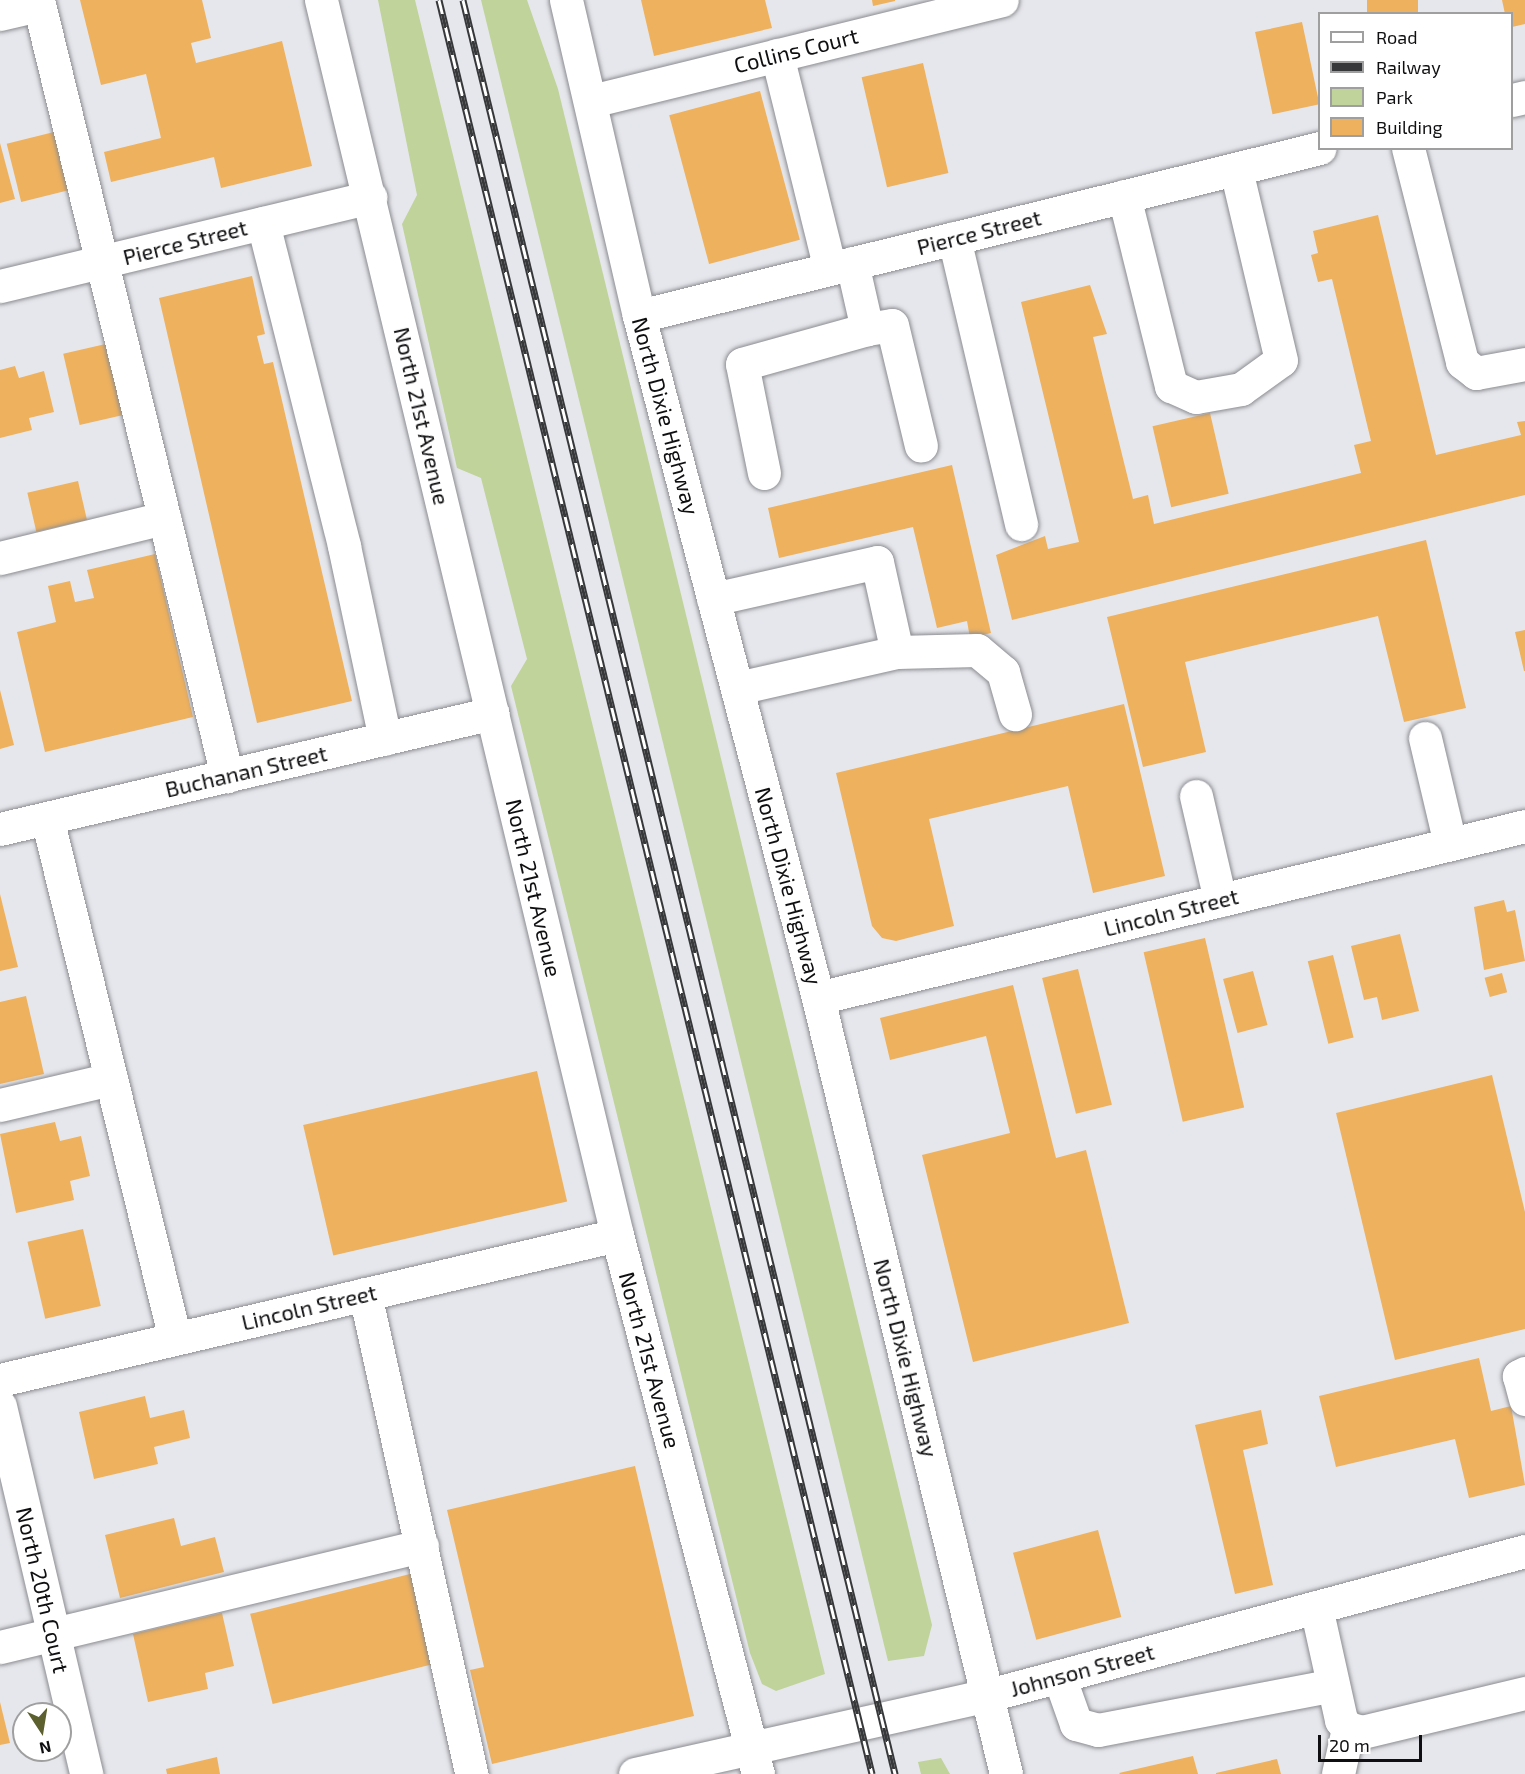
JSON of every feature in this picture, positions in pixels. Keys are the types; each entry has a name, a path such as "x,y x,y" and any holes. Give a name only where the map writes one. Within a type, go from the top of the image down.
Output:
{"street":[{"name":"North 21st Avenue","path":"321,0 617,1235 755,1760"},
{"name":"North Dixie Highway","path":"566,0 639,316 818,998 989,1695 1006,1774"},
{"name":"Collins Court","path":"591,101 1002,0"},
{"path":"0,14 39,2 226,776"},
{"path":"777,55 841,266 867,329"},
{"name":"Pierce Street","path":"639,316 1318,148"},
{"path":"1409,150 1462,362 1476,373 1525,364"},
{"path":"1124,196 1171,386 1196,397 1241,389 1281,360 1236,169"},
{"name":"Pierce Street","path":"0,286 370,197"},
{"path":"263,223 344,546 385,739"},
{"path":"954,238 1021,524"},
{"path":"764,473 742,364 867,329 892,325 921,446"},
{"path":"0,558 164,518"},
{"path":"713,599 877,562 897,652"},
{"path":"736,688 897,652 977,650 1003,672 1015,714"},
{"name":"Buchanan Street","path":"0,829 493,714"},
{"path":"1425,738 1450,844"},
{"path":"1196,796 1220,900"},
{"path":"47,818 175,1339"},
{"name":"Lincoln Street","path":"818,998 1525,826"},
{"path":"0,1105 111,1079"},
{"name":"Lincoln Street","path":"0,1380 617,1235"},
{"path":"365,1294 471,1774"},
{"path":"1525,1373 1520,1376 1525,1399"},
{"name":"North 20th Court","path":"0,1406 86,1774"},
{"path":"0,1647 422,1546"},
{"name":"Johnson Street","path":"635,1774 755,1760 1525,1551"},
{"path":"1316,1607 1333,1685 1348,1728 1338,1774"},
{"path":"1059,1676 1076,1724 1098,1731 1333,1685"},
{"path":"1348,1728 1362,1732 1525,1693"}],"green space":[{"path":"378,0 415,0 825,1674 776,1691 762,1684 750,1653 511,686 527,659 481,478 457,468 402,224 417,195"},
{"path":"481,0 527,0 558,89 932,1625 924,1656 888,1661"},
{"path":"941,1758 950,1774 921,1774 918,1762"}],"building":[{"path":"80,0 202,0 211,38 191,43 196,63 282,41 312,166 221,188 214,157 111,182 104,152 161,138 146,74 101,85"},
{"path":"641,0 765,0 772,28 654,56"},
{"path":"872,0 895,0 895,1 873,6"},
{"path":"1367,0 1418,0 1418,12 1367,12"},
{"path":"1502,0 1525,0 1525,24 1513,27 1513,12 1505,12"},
{"path":"1302,22 1318,104 1273,114 1255,32"},
{"path":"923,63 948,173 887,187 862,77"},
{"path":"760,91 800,240 709,264 669,115"},
{"path":"62,130 77,188 21,202 7,144"},
{"path":"0,143 15,199 0,203"},
{"path":"1378,215 1436,455 1521,435 1517,422 1525,421 1525,495 1012,620 996,555 1045,536 1048,549 1079,542 1021,302 1090,285 1107,334 1093,337 1133,499 1148,495 1154,524 1361,473 1354,445 1371,441 1332,279 1318,282 1311,255 1318,253 1313,231"},
{"path":"252,276 265,334 257,336 264,364 273,362 352,701 257,723 159,298"},
{"path":"110,343 126,414 80,425 63,354"},
{"path":"15,366 19,378 44,371 54,412 29,418 32,430 0,438 0,370"},
{"path":"1210,413 1229,494 1171,507 1153,426"},
{"path":"952,465 991,633 970,638 967,621 937,628 913,527 779,558 768,508"},
{"path":"78,481 87,520 36,532 27,493"},
{"path":"1426,540 1466,708 1404,722 1378,616 1185,662 1206,752 1143,767 1107,617"},
{"path":"155,554 193,717 45,752 17,632 56,622 48,586 70,581 75,602 94,598 87,570"},
{"path":"1525,630 1525,671 1524,671 1515,632"},
{"path":"0,690 14,745 0,749"},
{"path":"1124,704 1165,876 1093,893 1068,786 929,819 954,926 896,941 882,938 872,926 836,773"},
{"path":"0,894 18,967 0,971"},
{"path":"1504,900 1507,912 1515,910 1525,961 1484,970 1474,907"},
{"path":"1400,934 1419,1011 1382,1020 1377,997 1364,1000 1351,946"},
{"path":"1205,938 1244,1108 1183,1122 1144,952"},
{"path":"1333,955 1354,1037 1328,1044 1308,961"},
{"path":"1078,969 1112,1105 1076,1114 1042,978"},
{"path":"1253,971 1267,1025 1238,1033 1223,979"},
{"path":"1502,973 1507,992 1490,997 1485,978"},
{"path":"1013,985 1056,1158 1086,1150 1129,1323 973,1362 922,1155 1010,1133 986,1036 890,1060 880,1018"},
{"path":"26,996 44,1074 0,1084 0,1002"},
{"path":"537,1071 567,1202 333,1256 303,1125"},
{"path":"1492,1075 1525,1212 1525,1329 1395,1360 1336,1113"},
{"path":"55,1122 60,1141 81,1136 90,1176 70,1181 74,1200 16,1213 0,1134"},
{"path":"83,1229 101,1306 45,1319 27,1242"},
{"path":"1479,1358 1491,1411 1511,1406 1525,1485 1469,1498 1455,1439 1336,1467 1319,1396"},
{"path":"145,1396 150,1418 184,1410 190,1438 154,1447 158,1464 94,1479 79,1412"},
{"path":"1261,1410 1268,1444 1243,1450 1273,1585 1235,1594 1195,1425"},
{"path":"635,1466 694,1716 492,1764 470,1670 484,1667 447,1510"},
{"path":"174,1518 181,1546 215,1537 224,1572 120,1598 105,1535"},
{"path":"1098,1530 1121,1617 1036,1640 1013,1553"},
{"path":"418,1572 440,1662 273,1704 250,1614"},
{"path":"222,1613 234,1666 205,1673 208,1689 148,1702 133,1634"},
{"path":"0,1702 10,1743 0,1745"},
{"path":"1193,1756 1198,1774 1119,1773"},
{"path":"217,1757 220,1774 167,1774 166,1769"},
{"path":"1277,1759 1281,1774 1216,1774 1216,1773"}],"railway":[{"path":"439,0 872,1774"},
{"path":"463,0 895,1774"}]}
